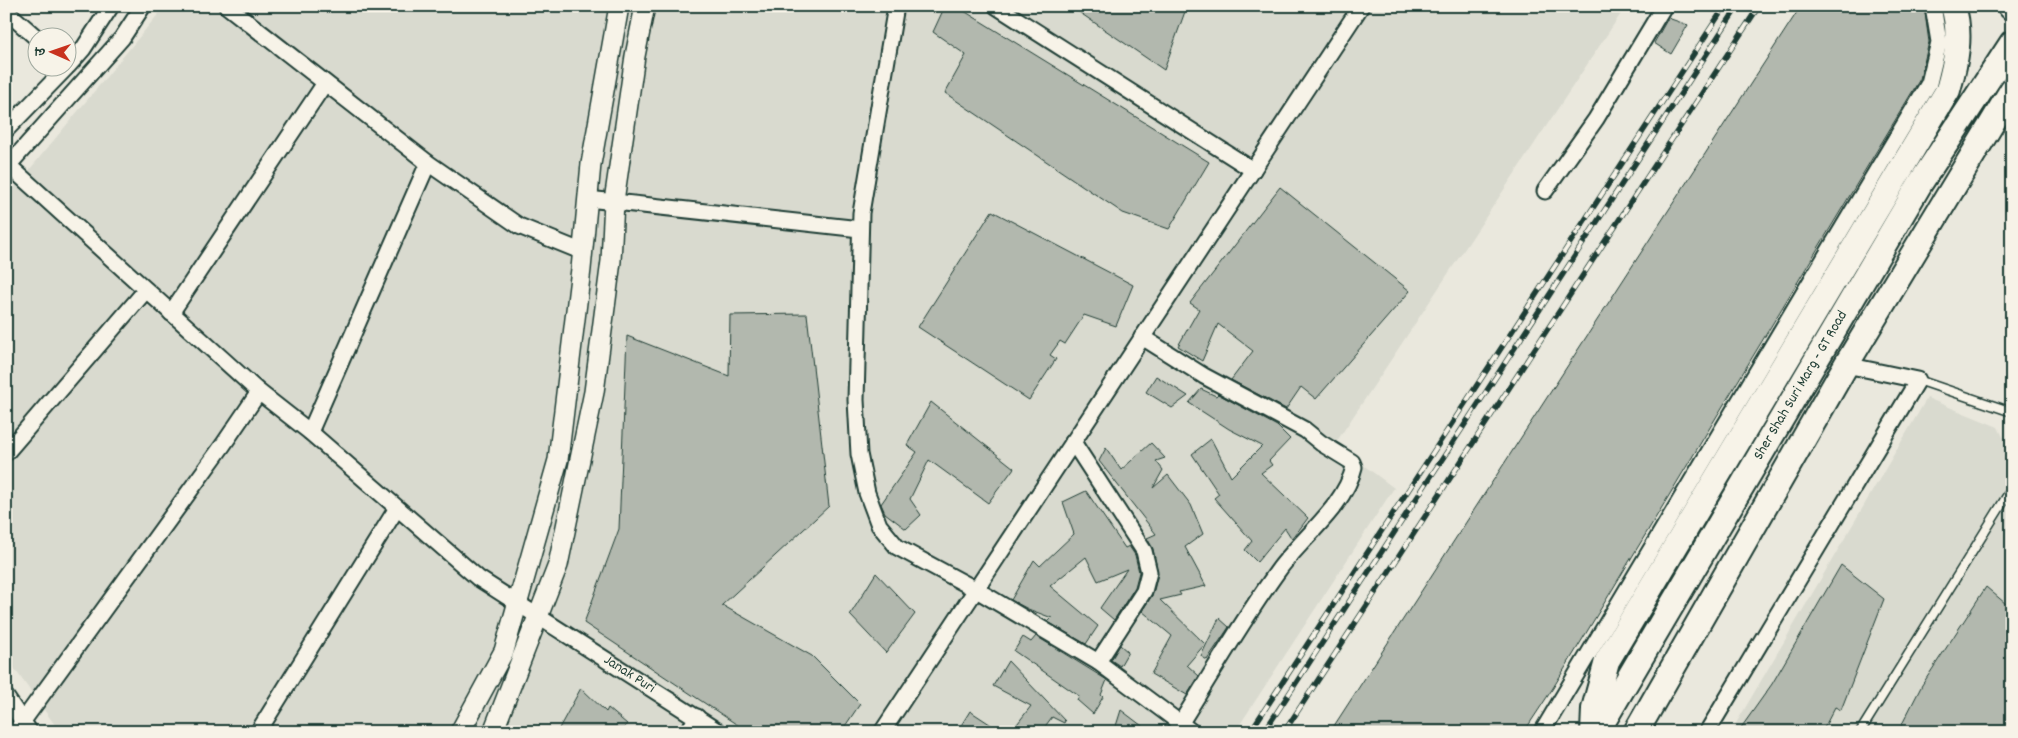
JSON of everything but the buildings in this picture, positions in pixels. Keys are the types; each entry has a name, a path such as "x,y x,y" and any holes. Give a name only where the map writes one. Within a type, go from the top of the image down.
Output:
{"main road":[{"path":"1593,732 1594,709 1607,660 1948,90 1958,43 1956,16 1953,6"},
{"name":"Sher Shah Suri Marg - GT Road","path":"1597,732 1921,182 2012,43"},
{"name":"Sher Shah Suri Marg - GT Road","path":"1636,732 1846,364 2012,90"},
{"path":"1987,131 2012,123"}],"street":[{"path":"78,54 111,6"},
{"path":"7,165 122,38 143,6"},
{"path":"226,6 428,162 519,226 583,252"},
{"path":"460,732 504,651 558,460 583,252 591,164 619,6"},
{"path":"493,732 540,616 558,565 594,392 611,261 614,201 635,56 645,6"},
{"path":"896,6 861,213 860,229 856,400 859,454 867,493 879,525 897,547 975,589 1098,662 1182,729 1281,566 1321,523 1344,489 1354,466 1352,462 1321,444 1305,430 1204,376 1142,337"},
{"path":"996,6 1253,170"},
{"path":"882,732 1361,6"},
{"path":"1545,191 1596,119 1664,6"},
{"path":"1542,732 1929,83 1939,42 1933,6"},
{"path":"6,11 28,30"},
{"path":"7,128 55,78"},
{"path":"171,313 325,83"},
{"path":"310,432 428,162"},
{"name":"Janak Puri","path":"7,165 259,392 310,432 478,578 719,732"},
{"path":"588,199 860,229"},
{"path":"6,453 146,290"},
{"path":"1707,732 1918,380 1846,364"},
{"path":"6,697 22,728 259,392"},
{"path":"1073,442 1144,551 1149,572 1144,590 1098,662"},
{"path":"258,732 397,508"},
{"path":"688,732 697,717"}],"lane":[{"path":"1918,380 2012,412"},
{"path":"1860,732 2012,488"}],"shaded area":[{"path":"165,6 1626,6 1335,444 1394,488 1235,732 60,732 6,657 6,198"},
{"path":"1927,398 1998,427 2012,455 2012,732 1731,732"}],"railway":[{"path":"1250,732 1725,6"},
{"path":"1264,732 1738,6"},
{"path":"1284,732 1759,6"}]}
